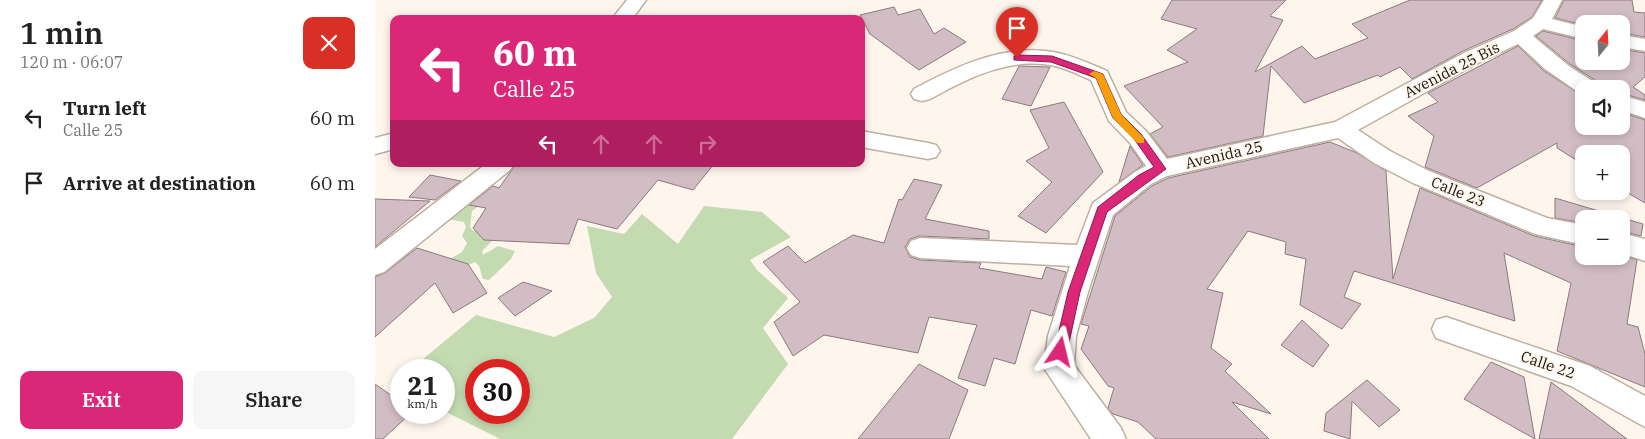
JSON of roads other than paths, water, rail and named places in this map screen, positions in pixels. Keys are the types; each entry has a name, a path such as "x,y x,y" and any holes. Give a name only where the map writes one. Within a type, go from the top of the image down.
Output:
{"street":[{"path":"625,15 637,0"},
{"name":"Avenida 25 Bis","path":"1341,129 1471,58 1521,35 1540,22 1551,0"},
{"path":"1540,22 1575,31"},
{"path":"1521,35 1539,55 1575,82"},
{"path":"1630,42 1645,45"},
{"path":"921,94 952,77 989,62 1017,58 1060,61 1100,76 1117,116 1138,137 1161,169"},
{"path":"1630,105 1645,110"},
{"name":"Avenida 25","path":"1110,439 1059,368 1062,336 1102,210 1143,178 1161,169 1341,129"},
{"name":"Calle 23","path":"1341,129 1382,156 1421,177 1544,227 1575,234"},
{"path":"865,140 928,151"},
{"path":"375,146 390,142"},
{"path":"375,264 498,167"},
{"path":"1630,246 1645,250"},
{"path":"921,248 1086,256"},
{"name":"Calle 22","path":"1445,329 1580,376 1645,412"}]}
